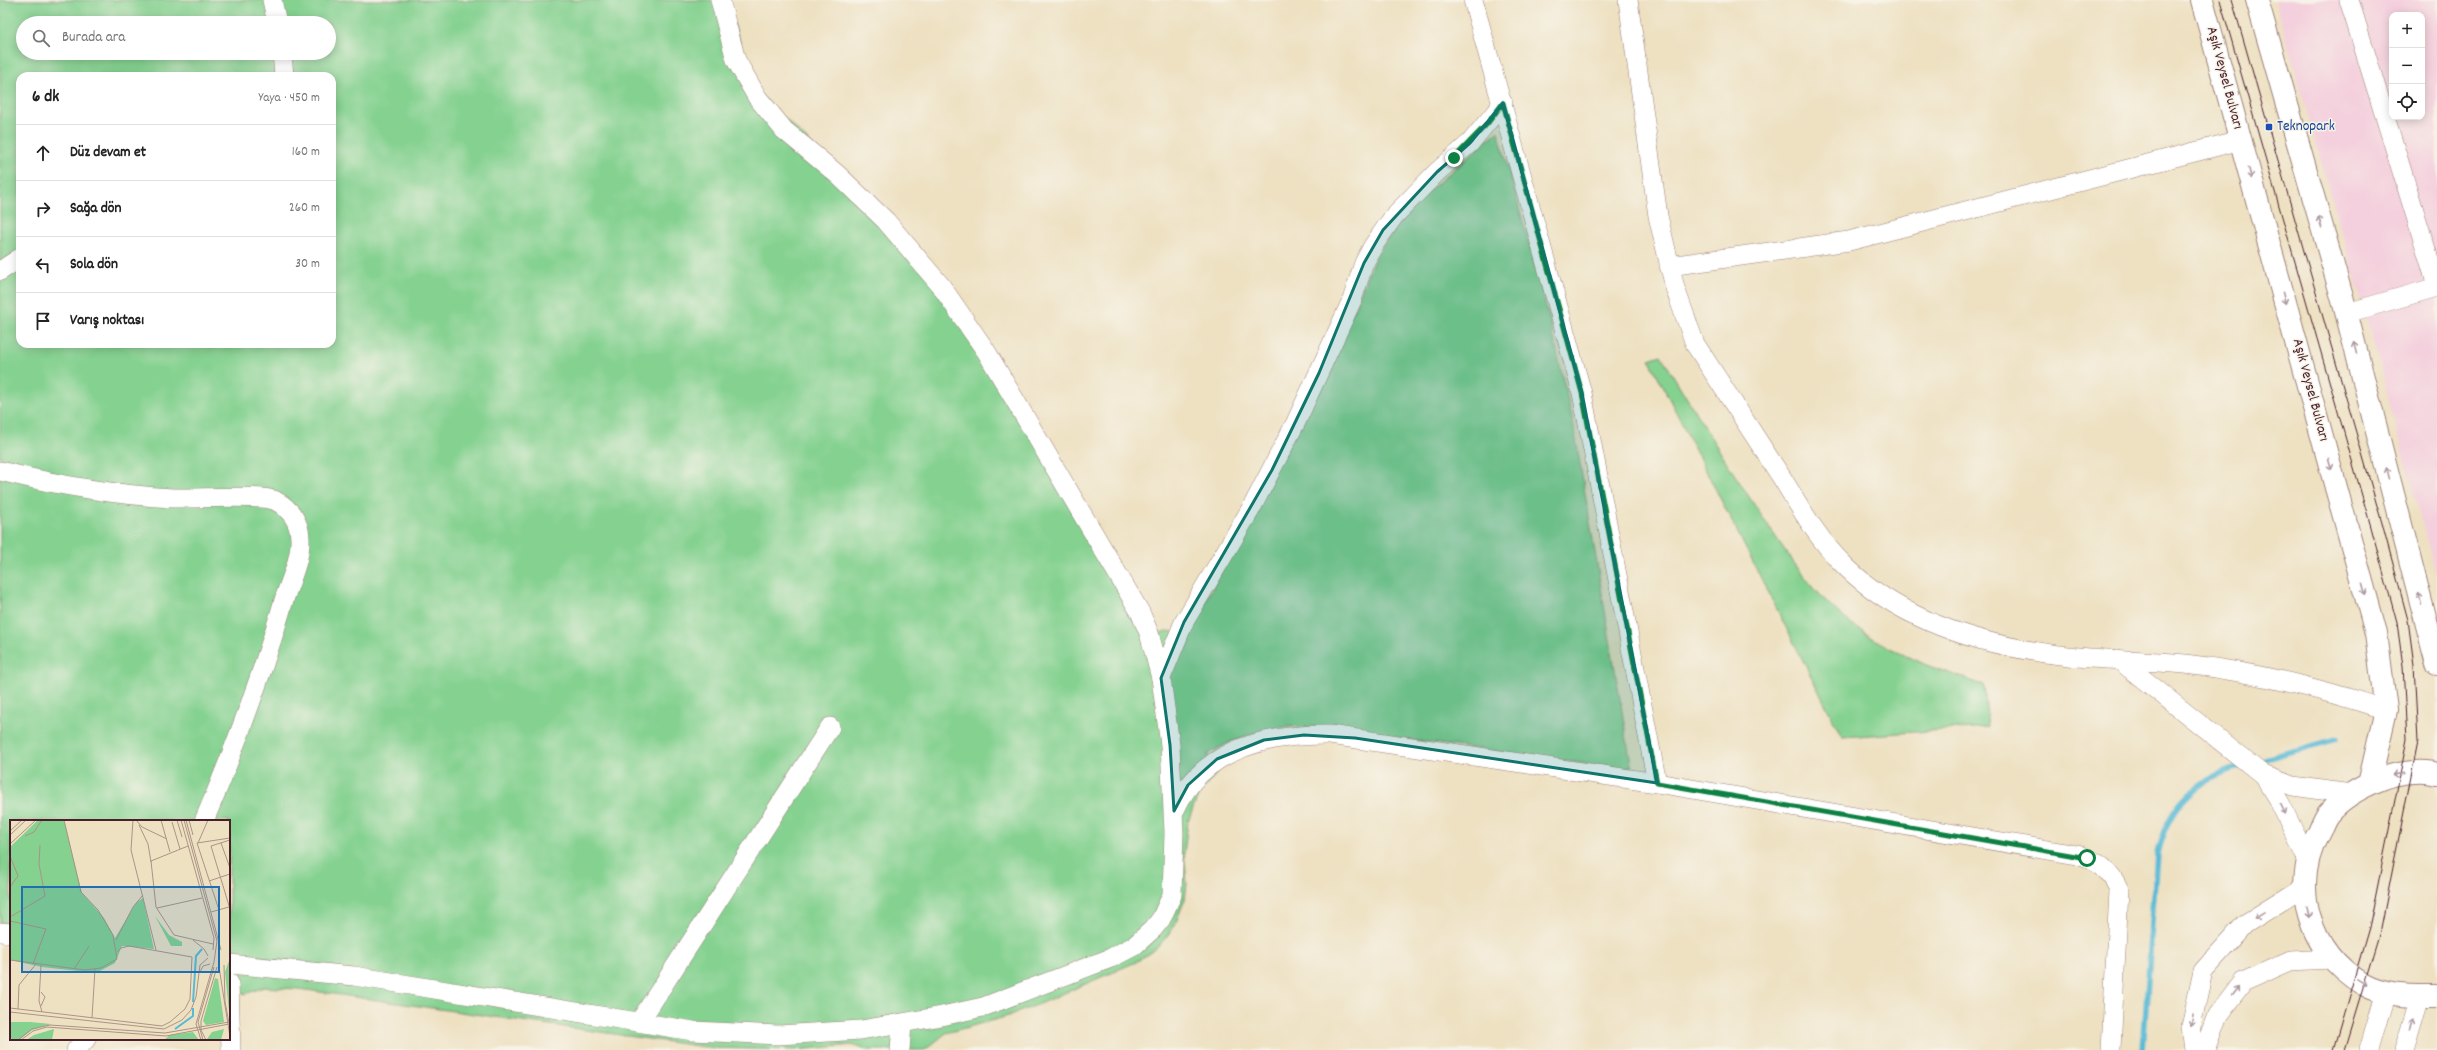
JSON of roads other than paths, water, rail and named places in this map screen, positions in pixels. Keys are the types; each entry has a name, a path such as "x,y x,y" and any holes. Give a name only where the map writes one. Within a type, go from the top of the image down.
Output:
{"main road":[{"name":"Aşık Veysel Bulvarı","path":"2202,0 2376,633 2386,710 2369,784"},
{"path":"2257,0 2346,314 2437,664"},
{"path":"2429,996 2399,997 2364,984 2332,959 2311,926 2304,887 2310,848 2328,814 2350,794 2369,784 2394,774 2437,774"}],"street":[{"path":"272,0 275,16"},
{"path":"230,964 354,976 640,1021 693,1031 778,1035 854,1030 902,1024 983,1007 1111,958 1134,946 1161,919 1172,895 1174,811 1170,745 1161,678 1149,634 1128,590 1101,549 977,338 941,286 886,221 838,175 784,130 757,97 736,60 720,0"},
{"path":"1473,0 1503,103 1582,393 1657,783"},
{"path":"1628,0 1658,216 1669,266 1695,344 1816,531 1840,560 1861,581 1886,599 1920,618 1976,638 2034,651 2184,664 2265,676 2343,695 2386,710"},
{"path":"2346,314 2437,286 2349,0"},
{"path":"283,60 284,72"},
{"path":"1161,678 1184,622 1252,507 1296,422 1349,307 1364,264 1383,230 1406,202 1470,143 1503,103"},
{"path":"1669,266 1849,241 2241,140"},
{"path":"0,271 16,261"},
{"path":"0,471 74,487 127,495 181,498 266,497 284,506 294,517 300,531 299,550 247,714 204,820"},
{"path":"2118,659 2263,775 2293,786 2350,794"},
{"path":"640,1021 830,727"},
{"path":"1174,811 1188,785 1207,766 1218,759 1264,740 1304,735 1355,738 1657,783 2077,855 2097,862 2111,874 2119,890 2111,1050"},
{"path":"2263,775 2280,803 2308,861"},
{"path":"2194,1050 2191,1026 2203,970 2245,924 2304,887"},
{"path":"0,932 10,934"},
{"path":"2205,1050 2218,1015 2243,982 2290,961 2332,959"},
{"path":"2369,1050 2386,992"},
{"path":"2404,1050 2429,996"},
{"path":"230,1016 231,1050"},
{"path":"900,1050 902,1024"},
{"path":"76,1050 85,1040"}],"waterway":[{"path":"2265,759 2337,739"},
{"path":"2143,1050 2157,854 2162,838 2175,810 2185,798 2208,780 2238,767"}],"tram line":[{"path":"2220,0 2371,527 2397,623 2403,666 2407,740 2370,924 2333,1050"},
{"path":"2232,0 2382,523 2408,620 2414,665 2418,741 2381,928 2344,1050"}],"place":[{"name":"Teknopark","path":"2269,127"}]}
